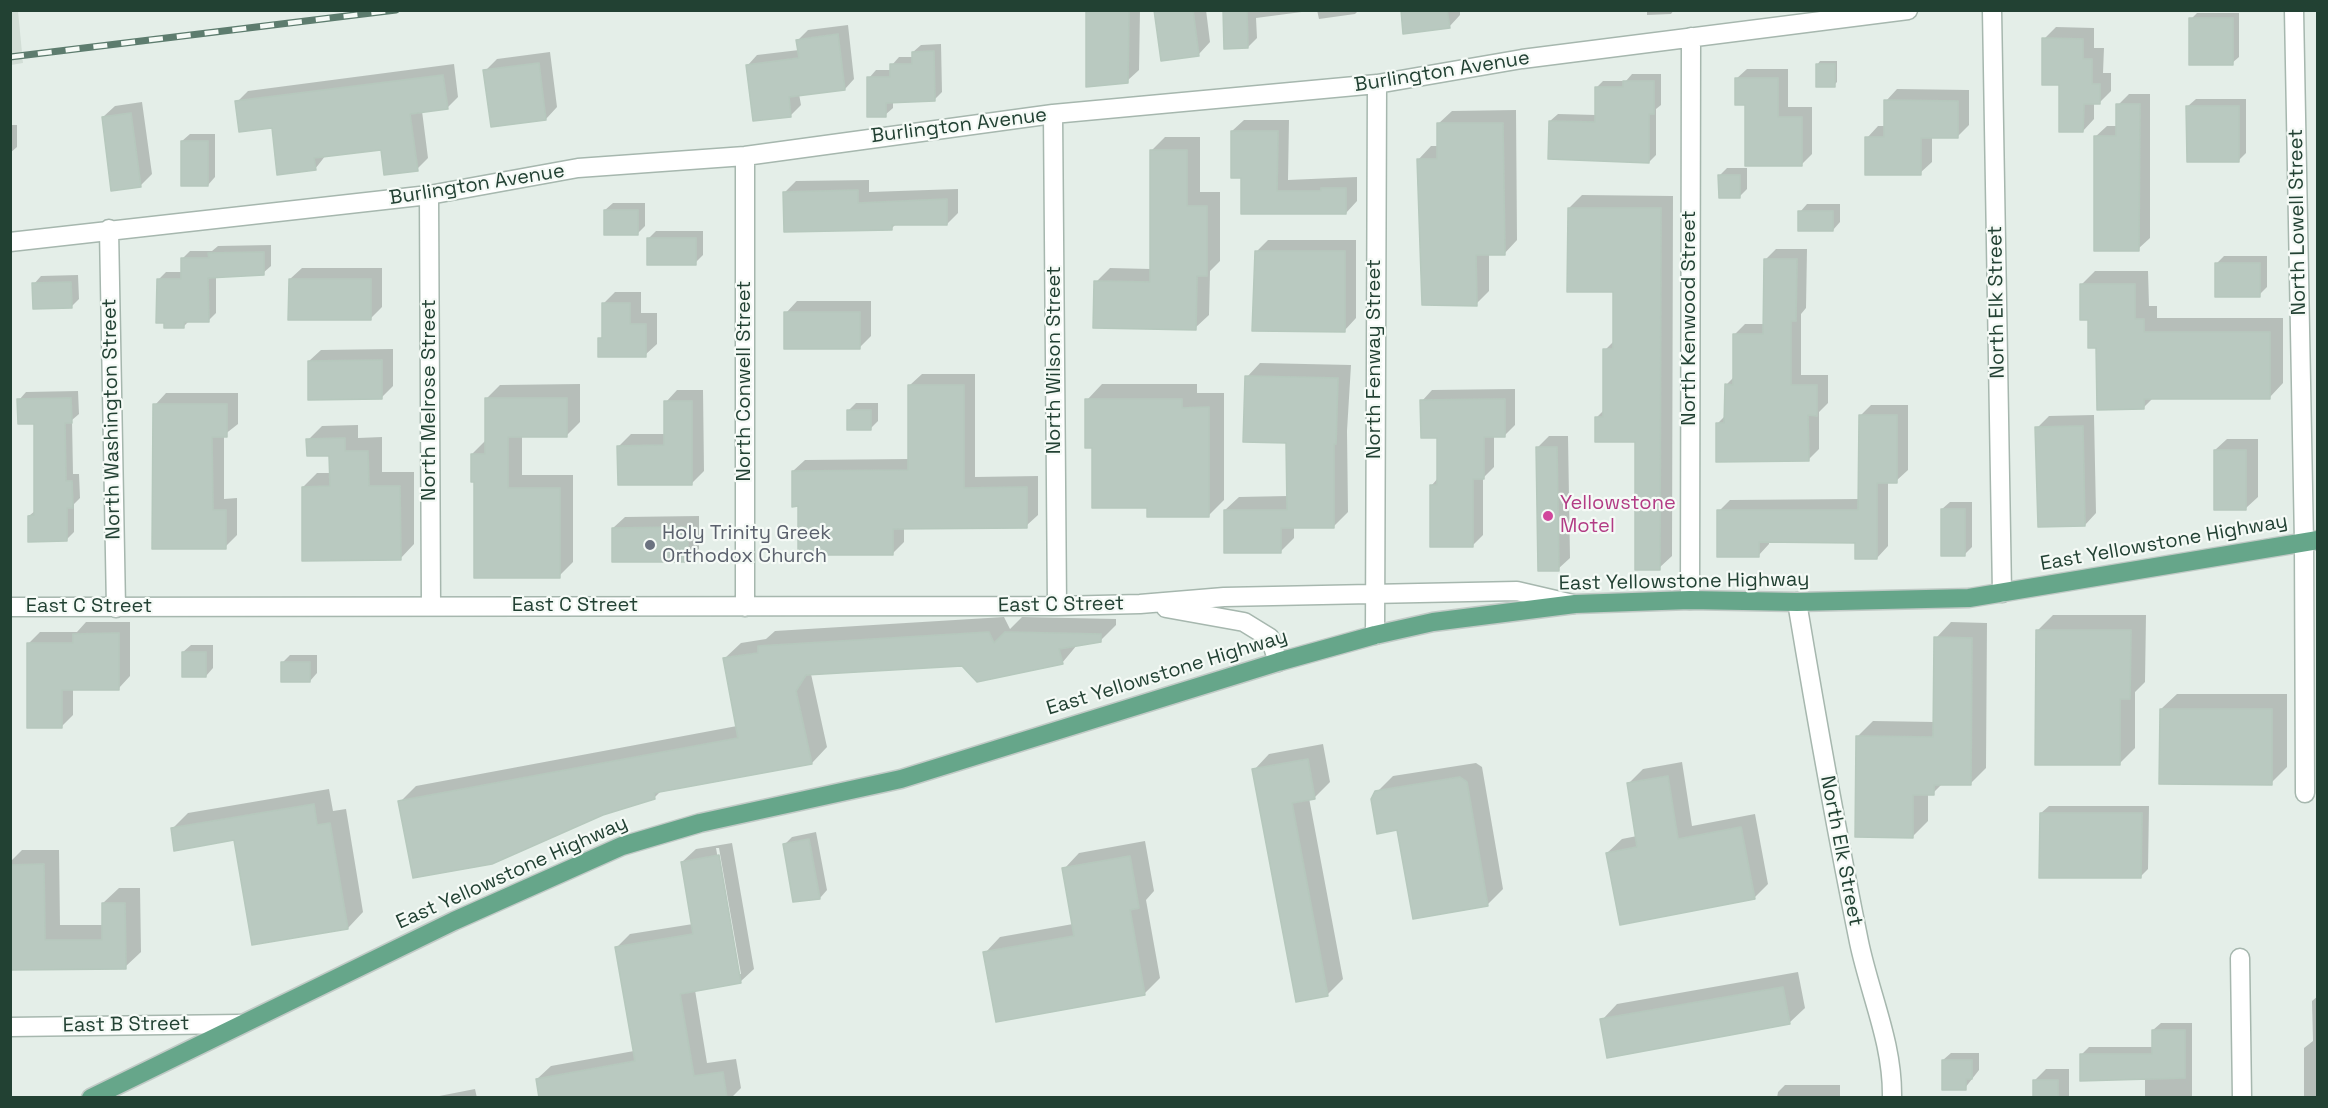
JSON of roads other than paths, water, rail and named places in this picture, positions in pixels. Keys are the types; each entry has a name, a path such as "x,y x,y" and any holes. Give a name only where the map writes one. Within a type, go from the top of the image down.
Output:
{"main road":[{"name":"East Yellowstone Highway","path":"91,1098 454,921 622,846 700,823 901,780 1375,634 1433,622 1575,604 1690,600 1797,602 1935,600 2002,593 2311,541"}],"street":[{"name":"Burlington Avenue","path":"10,242 429,195 578,168 745,156 1053,114 1377,84 1522,59 1908,10"},
{"name":"North Elk Street","path":"1992,10 2002,593"},
{"name":"North Lowell Street","path":"2294,10 2311,541 2305,793"},
{"name":"North Kenwood Street","path":"1690,600 1691,37"},
{"name":"North Fenway Street","path":"1375,634 1377,84"},
{"name":"North Wilson Street","path":"1053,114 1056,606"},
{"name":"North Conwell Street","path":"745,156 745,607"},
{"name":"North Melrose Street","path":"429,195 431,606"},
{"name":"North Washington Street","path":"109,230 116,608"},
{"name":"East C Street","path":"10,607 1056,606 1140,604 1224,597 1374,596 1517,591 1575,604"},
{"name":"North Elk Street","path":"1797,602 1839,845 1861,950 1889,1051 1892,1098"},
{"name":"East C Street","path":"1140,604 1244,622 1269,638 1278,662"},
{"path":"2240,958 2242,1098"},
{"name":"East B Street","path":"10,1027 242,1024"}],"railway":[{"path":"10,57 396,10"}],"place":[{"name":"Yellowstone Motel","path":"1548,516"},
{"name":"Holy Trinity Greek Orthodox Church","path":"650,545"}]}
